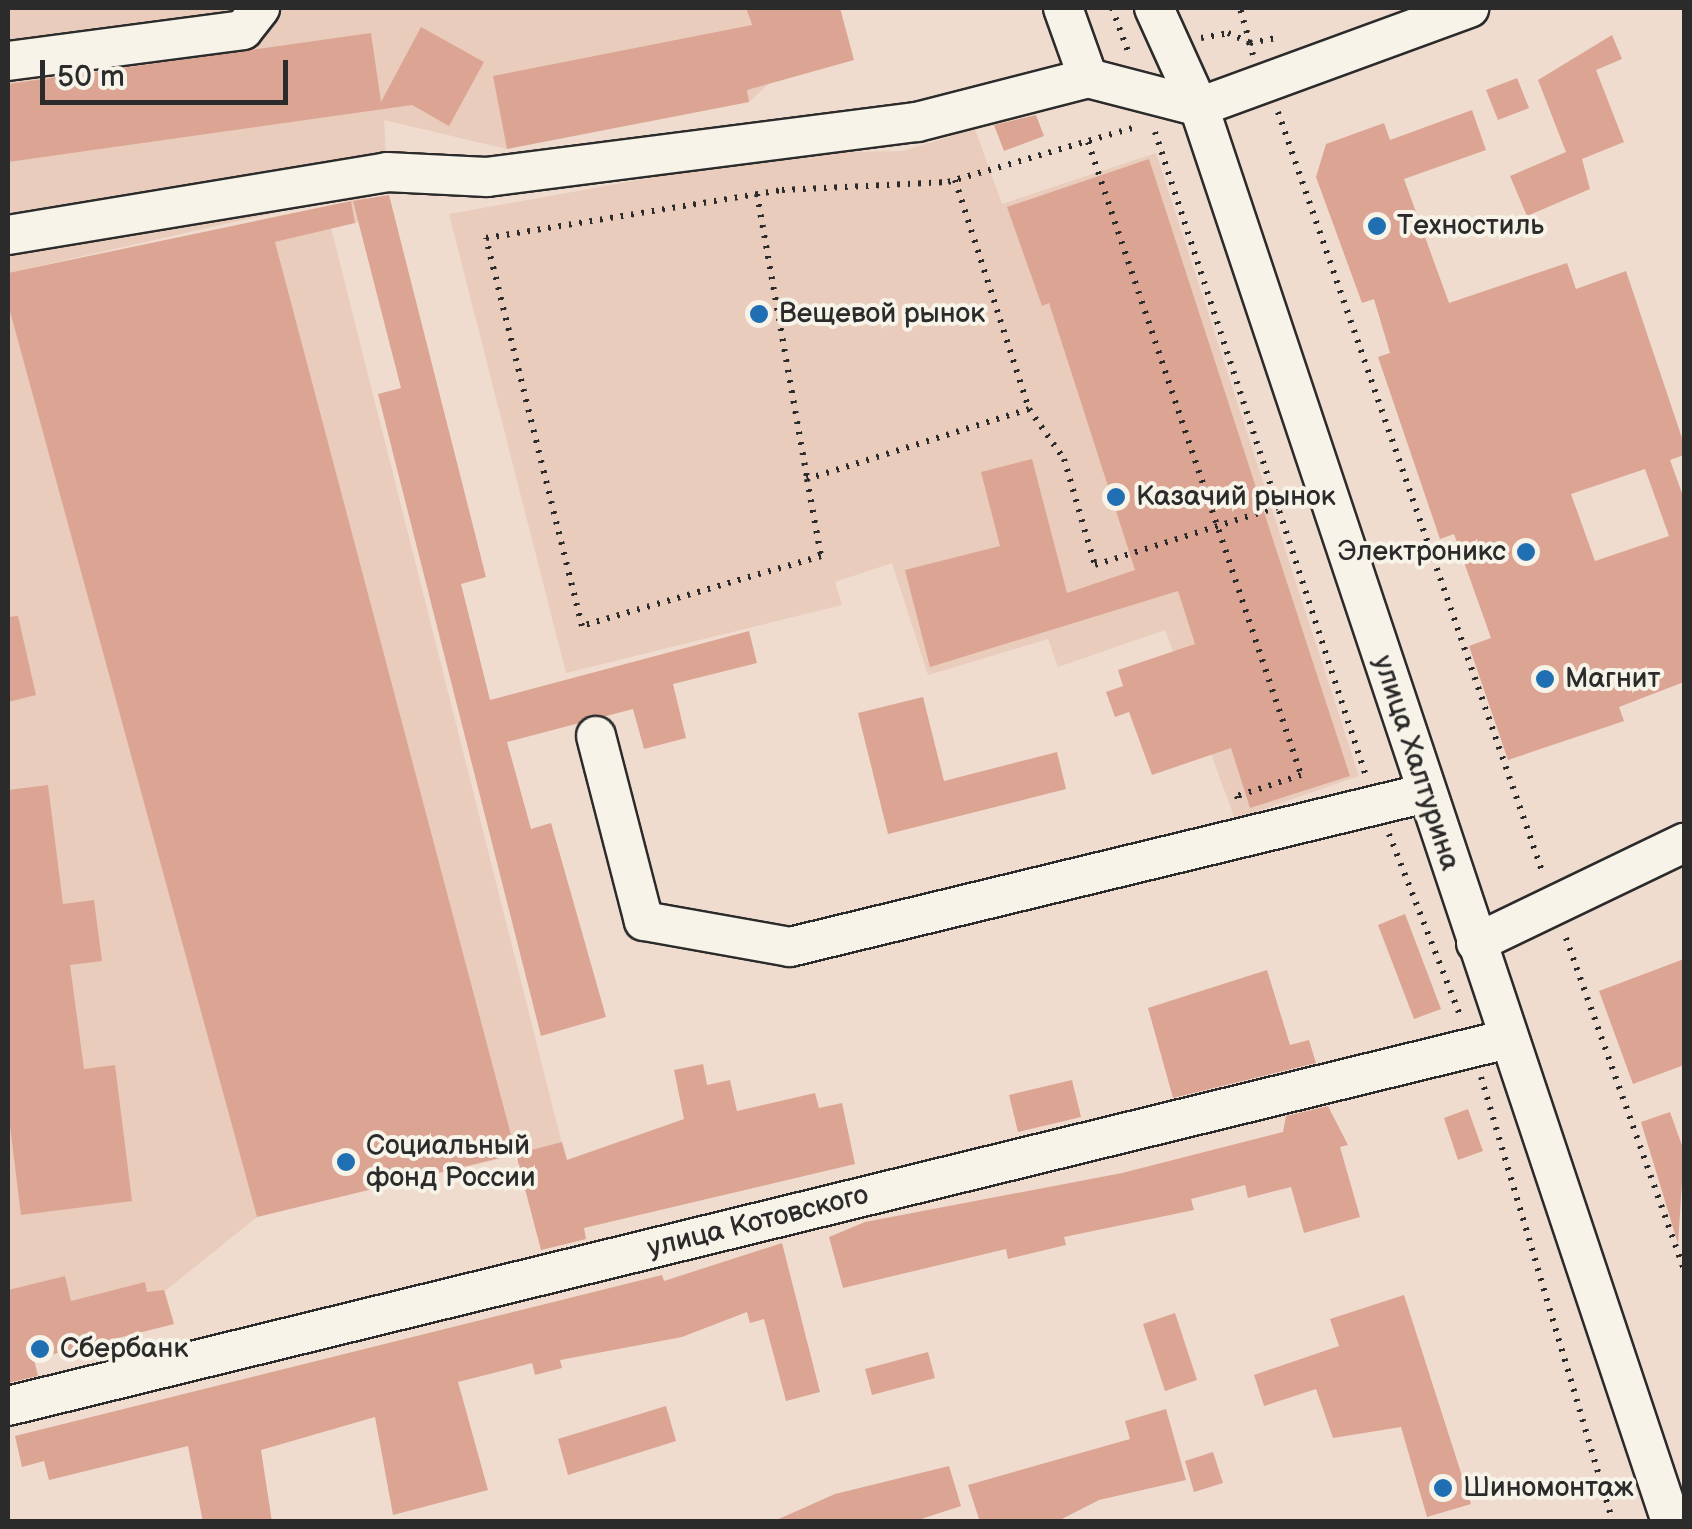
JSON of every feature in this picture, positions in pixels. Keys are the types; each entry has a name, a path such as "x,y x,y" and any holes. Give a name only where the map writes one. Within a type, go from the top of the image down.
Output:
{"street":[{"path":"8,61 243,30 260,8"},
{"path":"1063,8 1088,78"},
{"name":"улица Халтурина","path":"1154,8 1199,107 1476,943 1490,1043 1673,1520"},
{"path":"8,235 387,172 487,177 918,122 1088,78 1143,96 1199,107 1469,8"},
{"path":"596,736 644,921 790,946 1426,794"},
{"path":"1476,943 1684,843"},
{"name":"улица Котовского","path":"8,1406 1490,1043"}],"path":[{"path":"1112,8 1143,96"},
{"path":"1240,8 1250,43 1270,82 1554,906 1684,1269"},
{"path":"1190,40 1228,33 1250,43 1288,36"},
{"path":"757,194 821,556 582,626 486,238 757,194 955,180 1152,122 1378,806 1490,1043 1613,1522"},
{"path":"1088,142 1222,525 1301,775 1237,796 1250,835"},
{"path":"955,180 1029,409 1064,459 1095,565 1278,507"},
{"path":"807,479 1029,409"}],"shaded area":[{"path":"8,8 746,8 769,84 749,102 507,149 384,120 388,192 367,198 372,220 355,223 349,196 8,273"},
{"name":"Вещевой рынок","path":"975,129 1002,204 1156,153 1359,776 1235,819 1165,630 1058,667 1048,639 928,675 892,563 835,582 842,605 566,673 449,214 789,153 903,151"},
{"path":"331,228 586,1239 541,1250 516,1155 257,1217 165,1291 174,1324 82,1347 65,1276 8,1290 8,309"}],"building":[{"path":"746,8 840,8 854,60 747,90 749,102 507,149 493,76 752,25"},
{"path":"421,27 484,62 449,126 412,105 8,162 8,84 371,33 381,102"},
{"path":"1612,35 1622,59 1596,70 1624,142 1582,159 1590,189 1527,216 1510,176 1566,152 1538,80"},
{"path":"1517,78 1529,108 1498,120 1486,90"},
{"path":"1472,110 1486,150 1404,179 1449,303 1567,263 1576,289 1626,271 1684,444 1684,455 1670,460 1684,499 1684,682 1619,707 1624,721 1508,760 1469,646 1491,638 1454,534 1440,539 1378,357 1390,353 1374,299 1362,303 1316,177 1326,144 1384,123 1390,140","holes":["1645,469 1669,536 1595,561 1571,494"]},
{"path":"1036,115 1044,136 1004,151 994,125"},
{"name":"Казачий рынок","path":"1149,159 1350,776 1250,808 1231,748 1152,775 1129,712 1115,717 1106,692 1123,686 1118,670 1195,644 1178,591 930,667 905,570 1000,546 981,472 1032,459 1067,593 1135,570 1049,303 1042,306 1007,207"},
{"path":"389,195 486,577 461,584 490,700 749,631 757,663 673,684 686,738 644,749 633,709 507,742 531,829 551,823 606,1017 541,1036 378,394 401,388 353,201"},
{"path":"351,201 355,223 275,242 516,1154 257,1217 8,304 8,273"},
{"path":"18,616 36,695 8,702 8,617"},
{"path":"923,697 944,781 1057,752 1066,789 888,834 858,713"},
{"path":"48,785 63,904 94,900 102,961 70,965 84,1069 115,1065 132,1201 21,1215 8,1110 8,790"},
{"path":"1405,914 1441,1009 1414,1019 1378,925"},
{"path":"1684,959 1684,1065 1633,1084 1599,991"},
{"path":"1267,970 1290,1045 1309,1040 1316,1063 1173,1098 1148,1008"},
{"path":"703,1064 707,1085 730,1080 737,1111 815,1093 819,1108 842,1103 855,1164 584,1228 586,1239 541,1250 516,1154 562,1142 567,1160 684,1119 674,1070"},
{"path":"1072,1080 1081,1117 1018,1132 1009,1095"},
{"path":"1328,1106 1348,1145 1340,1147 1360,1217 1304,1233 1291,1187 1248,1198 1245,1185 1191,1199 1194,1210 1064,1237 1066,1245 1008,1259 1006,1249 843,1288 829,1237 865,1222 1122,1173 1283,1132 1286,1116"},
{"path":"1468,1109 1483,1151 1458,1160 1444,1118"},
{"path":"1670,1112 1684,1151 1678,1244 1641,1122"},
{"path":"782,1243 820,1392 786,1401 764,1319 750,1323 747,1312 682,1337 560,1360 562,1368 535,1375 532,1363 458,1382 488,1490 393,1515 375,1417 261,1450 272,1522 203,1522 188,1446 49,1480 44,1461 22,1467 15,1436 662,1275 664,1281"},
{"path":"65,1276 71,1301 145,1282 147,1292 164,1290 174,1324 34,1359 38,1376 8,1383 8,1290"},
{"path":"1404,1295 1471,1504 1427,1517 1401,1427 1333,1438 1316,1389 1264,1406 1254,1375 1339,1346 1330,1319"},
{"path":"1175,1313 1197,1380 1165,1391 1143,1324"},
{"path":"928,1352 935,1378 872,1395 865,1369"},
{"path":"666,1406 676,1441 568,1475 558,1439"},
{"path":"1166,1409 1186,1480 1099,1500 1056,1522 980,1522 968,1485 1130,1439 1125,1421"},
{"path":"1213,1452 1223,1483 1194,1492 1185,1461"},
{"path":"949,1466 961,1506 912,1522 772,1522 835,1494"}],"place":[{"name":"Техностиль","path":"1377,226"},
{"name":"Вещевой рынок","path":"759,314"},
{"name":"Казачий рынок","path":"1116,497"},
{"name":"Электроникс","path":"1526,552"},
{"name":"Магнит","path":"1545,679"},
{"name":"Социальный фонд России","path":"346,1162"},
{"name":"Сбербанк","path":"40,1349"},
{"name":"Шиномонтаж","path":"1443,1488"}]}
